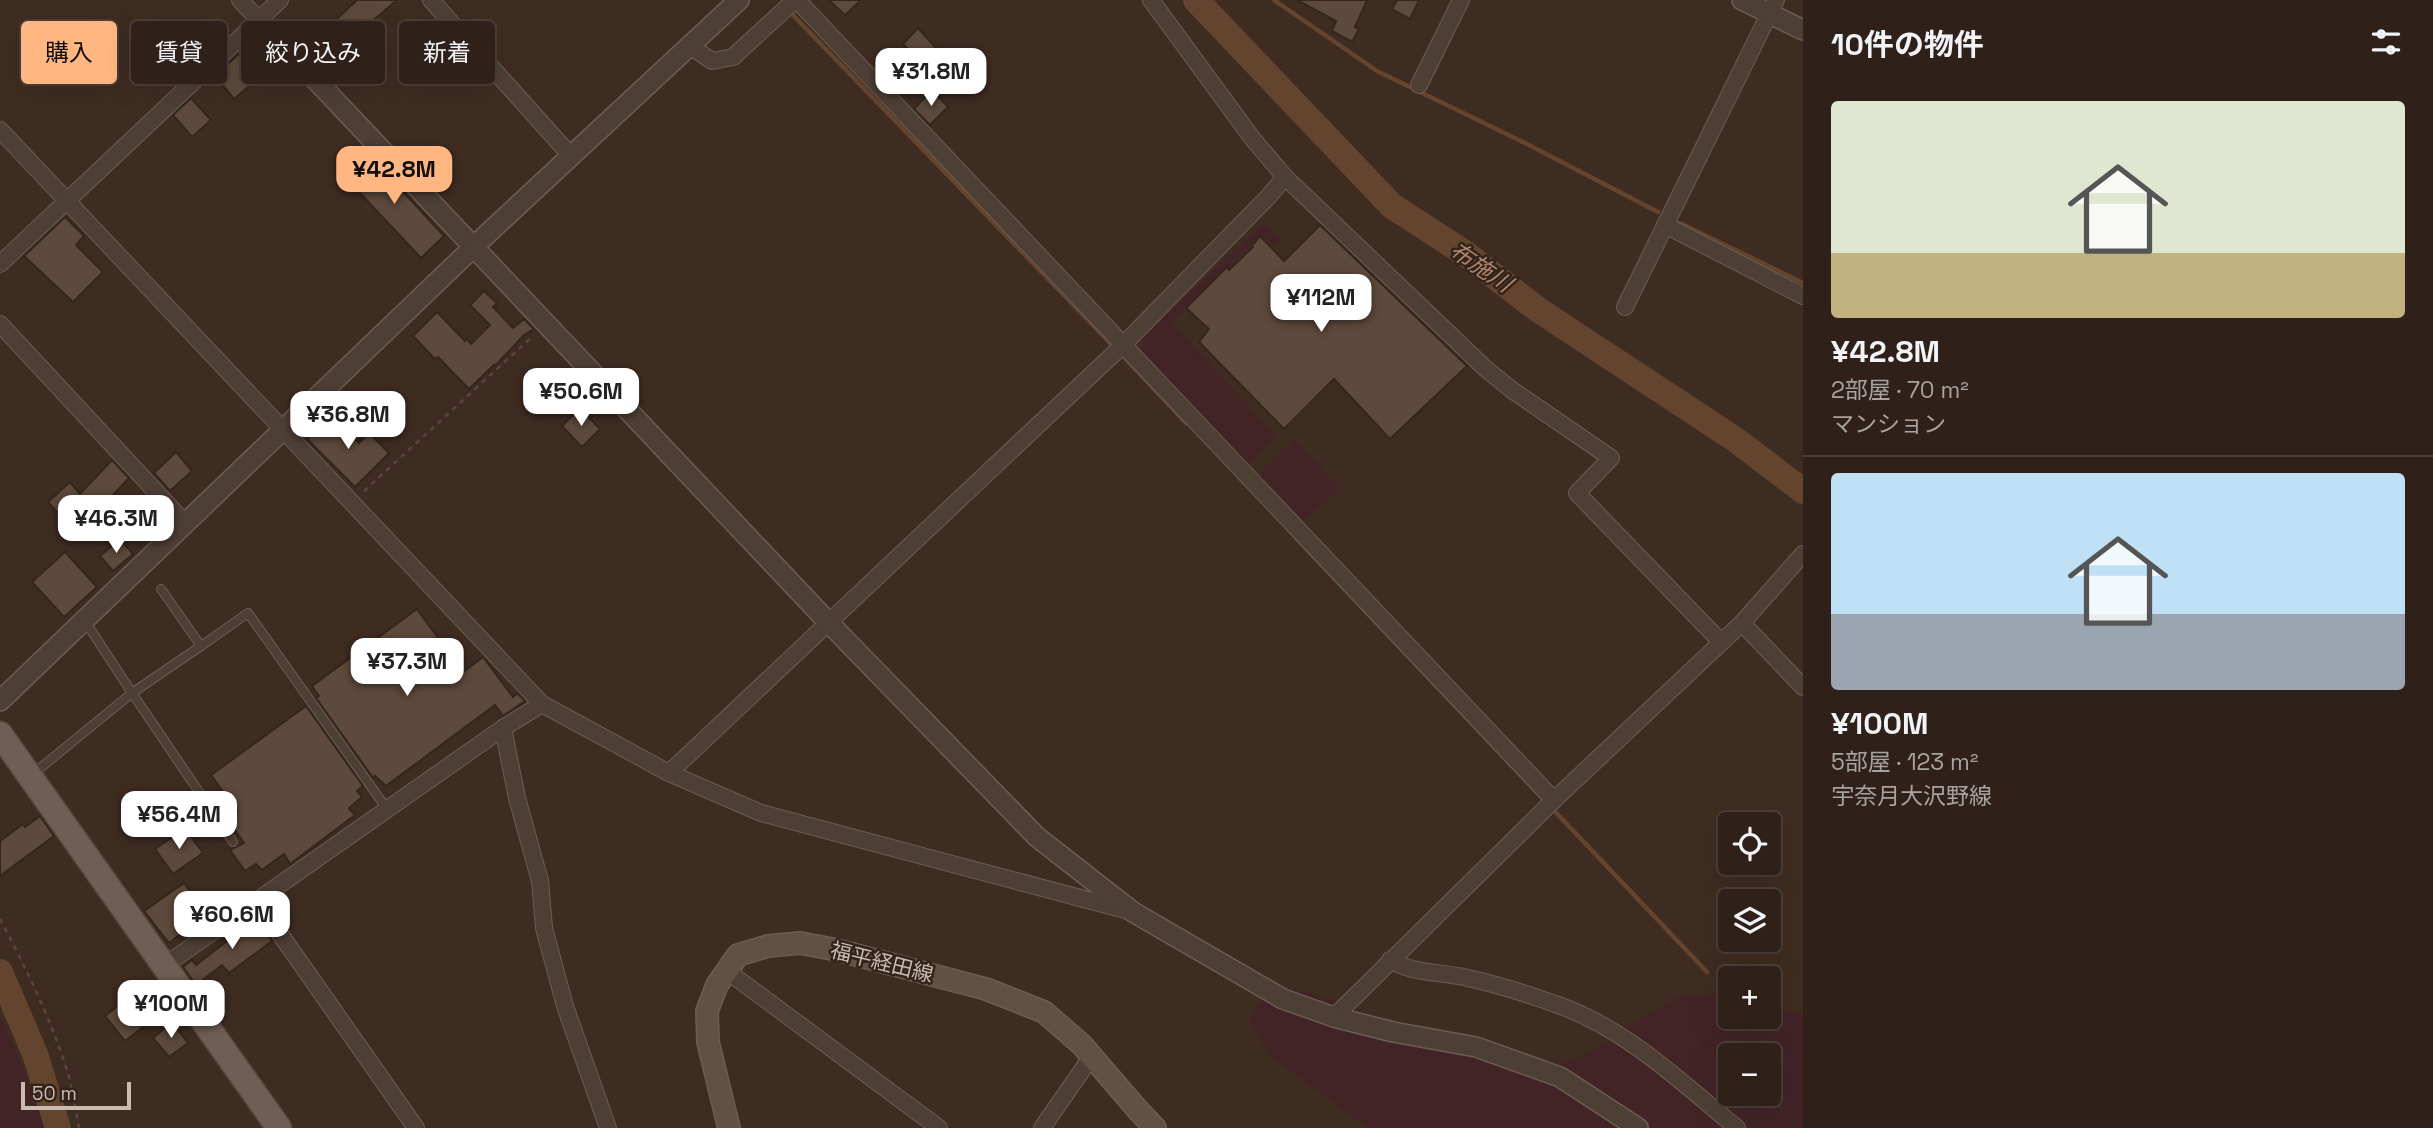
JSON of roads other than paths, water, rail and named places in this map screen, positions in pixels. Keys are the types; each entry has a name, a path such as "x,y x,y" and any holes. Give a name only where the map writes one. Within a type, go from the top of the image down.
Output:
{"main road":[{"path":"0,734 279,1128"},
{"name":"福平経田線","path":"729,1128 708,1042 707,1011 717,985 738,955 768,946 800,943 986,989 1044,1012 1092,1056 1155,1128"}],"street":[{"path":"240,0 830,623 1037,837 1133,912 1283,999 1334,1017 1393,1032 1476,1046 1548,1072 1638,1128"},
{"path":"0,264 279,0"},
{"path":"430,0 571,156"},
{"path":"0,701 474,246 739,0"},
{"path":"690,46 712,61 733,57 796,0 1554,800"},
{"path":"1151,0 1252,138 1285,177 1486,369 1611,458 1577,493 1721,642"},
{"path":"1419,85 1461,0"},
{"path":"1742,0 1773,7 1803,30"},
{"path":"1625,306 1773,7"},
{"path":"0,130 541,704 669,773 761,813 1133,912"},
{"path":"669,773 1123,345 1269,197 1285,177"},
{"path":"1665,225 1803,296"},
{"path":"0,324 185,523"},
{"path":"1334,1017 1554,800 1742,623 1803,554"},
{"path":"1742,623 1803,687"},
{"path":"164,966 541,704"},
{"path":"503,728 517,798 540,881 548,941 565,1006 608,1128"},
{"path":"257,901 416,1128"},
{"path":"1390,960 1407,969 1468,978 1550,1003 1607,1028 1637,1047 1737,1128"},
{"path":"727,971 939,1128"},
{"path":"1042,1128 1092,1056"}],"lane":[{"path":"161,589 201,646"},
{"path":"30,777 132,693 248,613 387,809"},
{"path":"85,621 233,842"}],"waterway":[{"name":"布施川","path":"1196,0 1392,206 1466,254 1537,309 1736,440 1803,491"},
{"path":"1274,0 1377,71 1658,212"},
{"path":"789,11 1114,347"},
{"path":"1680,223 1803,283"},
{"path":"1120,353 1186,423"},
{"path":"1296,538 1707,972"},
{"path":"0,972 35,1054 58,1128"}]}
